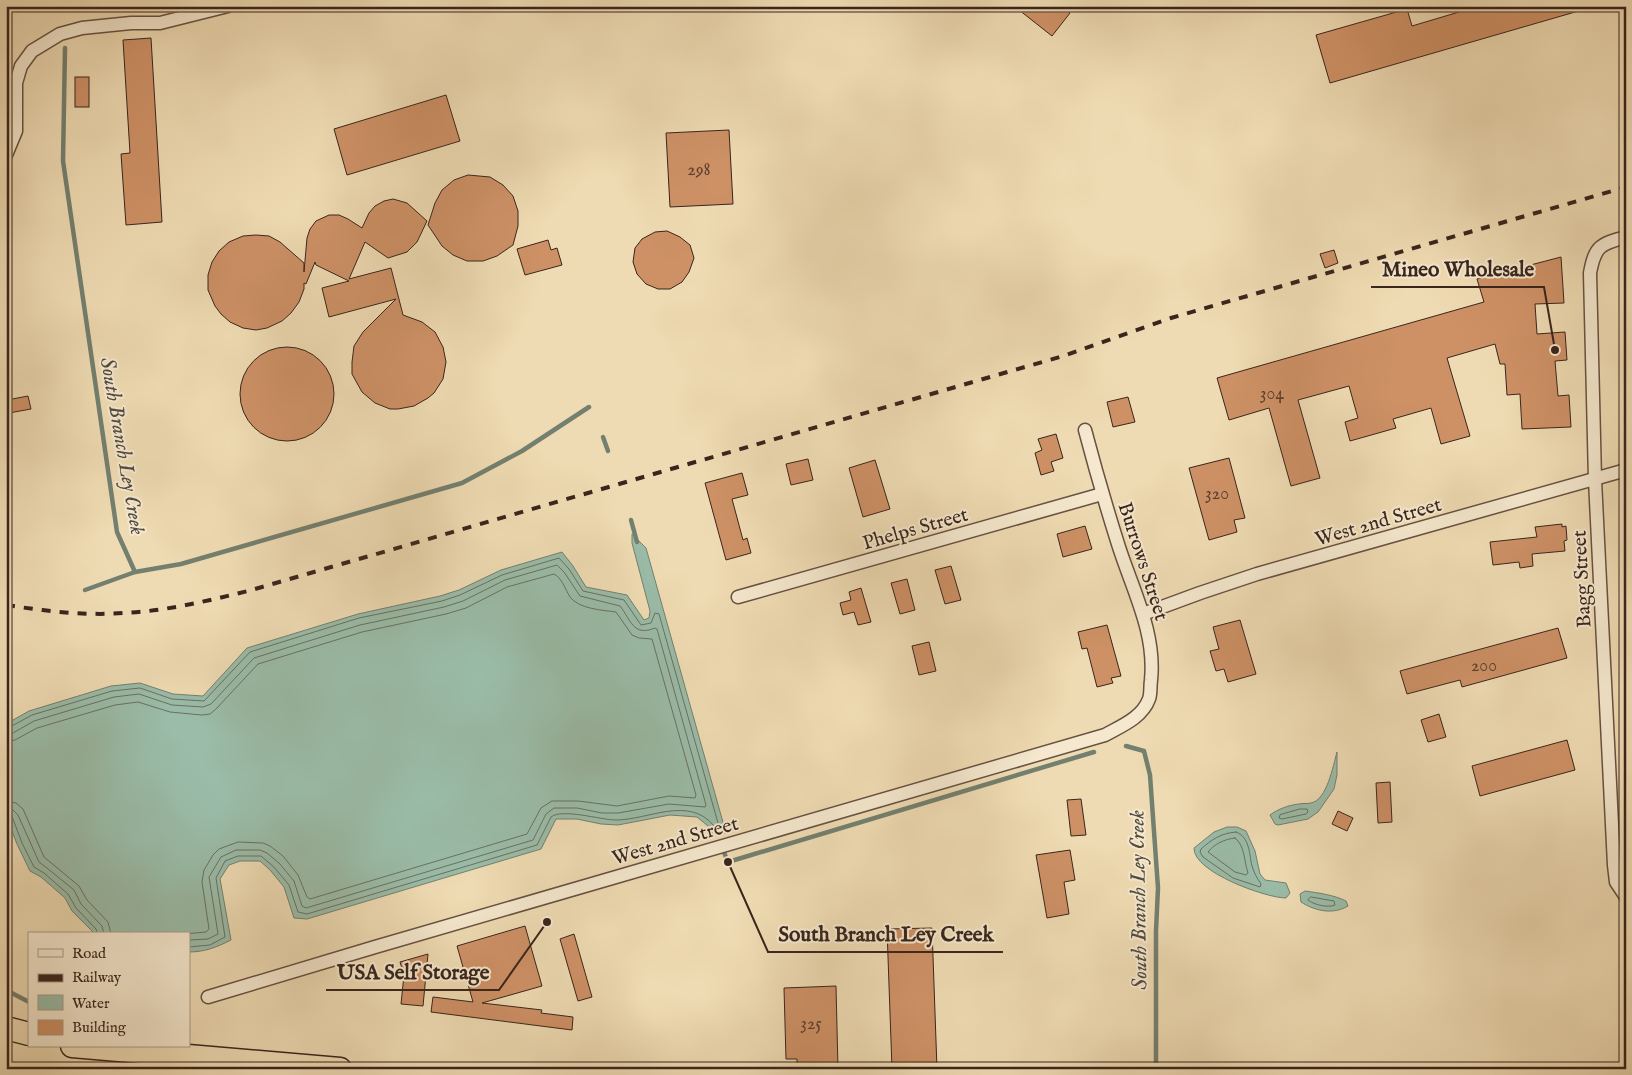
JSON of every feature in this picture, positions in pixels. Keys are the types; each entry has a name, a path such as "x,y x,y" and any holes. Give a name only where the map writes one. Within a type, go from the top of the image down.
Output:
{"highway":[{"path":"6,1028 28,1034"},
{"path":"6,1040 28,1042"},
{"path":"90,1048 340,1069"}],"street":[{"path":"6,155 16,131 16,83 21,66 32,51 60,34 82,28 160,22 228,6"},
{"name":"Bagg Street","path":"1625,896 1616,882 1614,865 1595,480 1590,273 1592,258 1604,243 1626,237"},
{"name":"Burrows Street","path":"1085,430 1102,494 1121,554 1144,614 1152,666 1149,698 1146,706"},
{"name":"West 2nd Street","path":"1144,614 1256,574 1626,470"},
{"name":"Phelps Street","path":"738,597 1102,494"},
{"name":"West 2nd Street","path":"208,997 1105,734 1131,721 1146,706"}],"water":[{"path":"632,534 646,548 726,833 714,835 708,826 697,817 670,815 618,825 577,819 556,819 541,849 307,919 294,918 284,887 260,861 240,861 229,865 220,879 231,940 211,949 195,952 190,952 190,932 93,932 72,911 65,898 41,877 30,871 6,816 6,724 29,711 111,686 140,683 173,694 203,696 247,648 358,614 440,596 459,590 501,570 562,552 586,587 627,595 644,620 649,618 650,611 632,543"},
{"path":"1337,752 1337,775 1334,789 1318,812 1308,819 1275,824 1270,815 1280,809 1291,805 1317,801 1328,782"},
{"path":"1227,827 1237,827 1246,831 1255,851 1260,874 1265,880 1286,883 1290,893 1286,898 1263,894 1232,882 1205,866 1197,857 1194,848 1214,832"},
{"path":"1305,891 1336,897 1346,901 1348,906 1330,911 1312,908 1301,902 1300,894"}],"building":[{"path":"1014,6 1061,6 1070,13 1052,36"},
{"path":"1479,6 1582,6 1582,10 1330,83 1316,35 1407,9 1412,26"},
{"path":"151,38 162,222 126,225 121,154 130,153 123,40"},
{"path":"75,77 89,77 89,107 75,107"},
{"path":"446,95 460,141 347,175 334,129"},
{"path":"729,130 733,204 670,207 666,133"},
{"path":"468,175 490,177 503,185 513,196 518,211 518,226 513,245 497,256 483,261 467,261 453,255 442,246 428,225 435,203 442,190 454,180"},
{"path":"393,199 407,203 427,221 417,242 407,252 388,258 365,242 349,279 391,268 403,315 422,322 435,332 443,347 446,362 443,379 434,393 414,406 398,409 390,409 375,403 362,392 352,374 354,346 363,332 396,299 329,317 322,288 349,281 316,265 315,262 306,284 304,283 304,289 299,302 291,313 282,321 267,328 256,330 243,328 230,322 215,306 208,290 208,275 212,262 219,251 229,242 243,236 269,236 280,242 304,263 304,272 307,238 310,229 316,221 329,215 339,215 362,228 369,213 375,206"},
{"path":"667,231 680,237 690,245 694,258 689,272 682,282 670,289 658,289 646,284 637,274 633,262 635,248 642,239 655,232"},
{"path":"548,240 551,250 557,248 562,265 525,275 517,249"},
{"path":"1334,250 1338,263 1325,268 1320,254"},
{"path":"1561,257 1564,303 1535,304 1537,334 1565,332 1567,360 1555,361 1558,396 1569,395 1571,427 1522,429 1520,394 1507,395 1505,364 1500,364 1495,344 1447,358 1470,436 1441,444 1431,408 1393,419 1396,428 1350,441 1345,422 1358,418 1349,386 1298,400 1320,478 1291,486 1269,408 1229,420 1217,378 1484,302 1477,279"},
{"path":"287,347 305,350 320,361 331,376 334,394 331,412 320,427 305,438 287,441 269,438 254,427 243,412 240,394 243,376 254,361 269,350"},
{"path":"28,396 31,409 9,413 7,400"},
{"path":"1128,397 1135,422 1113,427 1107,402"},
{"path":"1056,434 1063,458 1051,462 1054,471 1041,475 1035,453 1042,450 1038,439"},
{"path":"1229,458 1245,518 1234,520 1237,532 1209,540 1189,468"},
{"path":"808,459 813,480 791,485 786,464"},
{"path":"875,460 890,509 863,517 849,468"},
{"path":"742,473 748,495 732,499 743,540 747,538 751,553 726,560 705,483"},
{"path":"1562,524 1562,527 1566,526 1567,540 1564,541 1565,551 1532,554 1533,566 1520,568 1519,562 1493,565 1490,542 1537,537 1535,527"},
{"path":"1085,526 1092,549 1063,557 1057,534"},
{"path":"951,566 961,600 945,604 935,570"},
{"path":"907,579 915,610 900,614 891,583"},
{"path":"861,588 871,622 858,625 854,612 843,615 840,603 851,600 849,592"},
{"path":"1240,620 1256,674 1228,682 1224,669 1216,671 1210,651 1219,649 1213,627"},
{"path":"1107,625 1121,676 1111,678 1113,683 1097,687 1087,648 1082,649 1078,632"},
{"path":"1558,628 1567,658 1462,687 1460,680 1407,694 1400,671"},
{"path":"929,642 936,671 919,675 912,646"},
{"path":"1439,714 1446,737 1428,742 1421,720"},
{"path":"1567,740 1575,770 1480,796 1472,766"},
{"path":"1390,782 1392,822 1378,823 1376,783"},
{"path":"1081,799 1086,835 1071,836 1067,800"},
{"path":"1338,811 1353,818 1347,831 1332,824"},
{"path":"1070,850 1075,880 1064,882 1069,914 1047,918 1036,855"},
{"path":"525,926 542,986 482,1003 542,1010 541,1013 573,1017 572,1030 431,1012 433,997 473,1002 457,946"},
{"path":"932,928 937,1069 892,1069 887,929"},
{"path":"574,934 592,997 578,1001 560,939"},
{"path":"428,954 423,1006 401,1004 404,975 400,962"},
{"path":"836,986 838,1069 797,1069 797,1059 786,1059 784,988"}],"waterway":[{"name":"South Branch Ley Creek","path":"65,48 63,161 117,532 135,572 181,564 462,483 522,451 589,407"},
{"name":"South Branch Ley Creek","path":"603,437 608,451"},
{"name":"South Branch Ley Creek","path":"631,520 637,542"},
{"path":"85,590 135,572"},
{"name":"South Branch Ley Creek","path":"1126,746 1144,751 1150,775 1158,888 1156,931 1156,1069"},
{"name":"South Branch Ley Creek","path":"723,850 728,862 1094,752"},
{"path":"6,990 28,1001"}],"railway":[{"path":"6,605 65,612 124,613 171,608 248,591 1063,356 1171,318 1626,187"}],"place":[{"name":"Mineo Wholesale","path":"1555,350"},
{"name":"South Branch Ley Creek","path":"728,862"},
{"name":"USA Self Storage","path":"547,922"}]}
